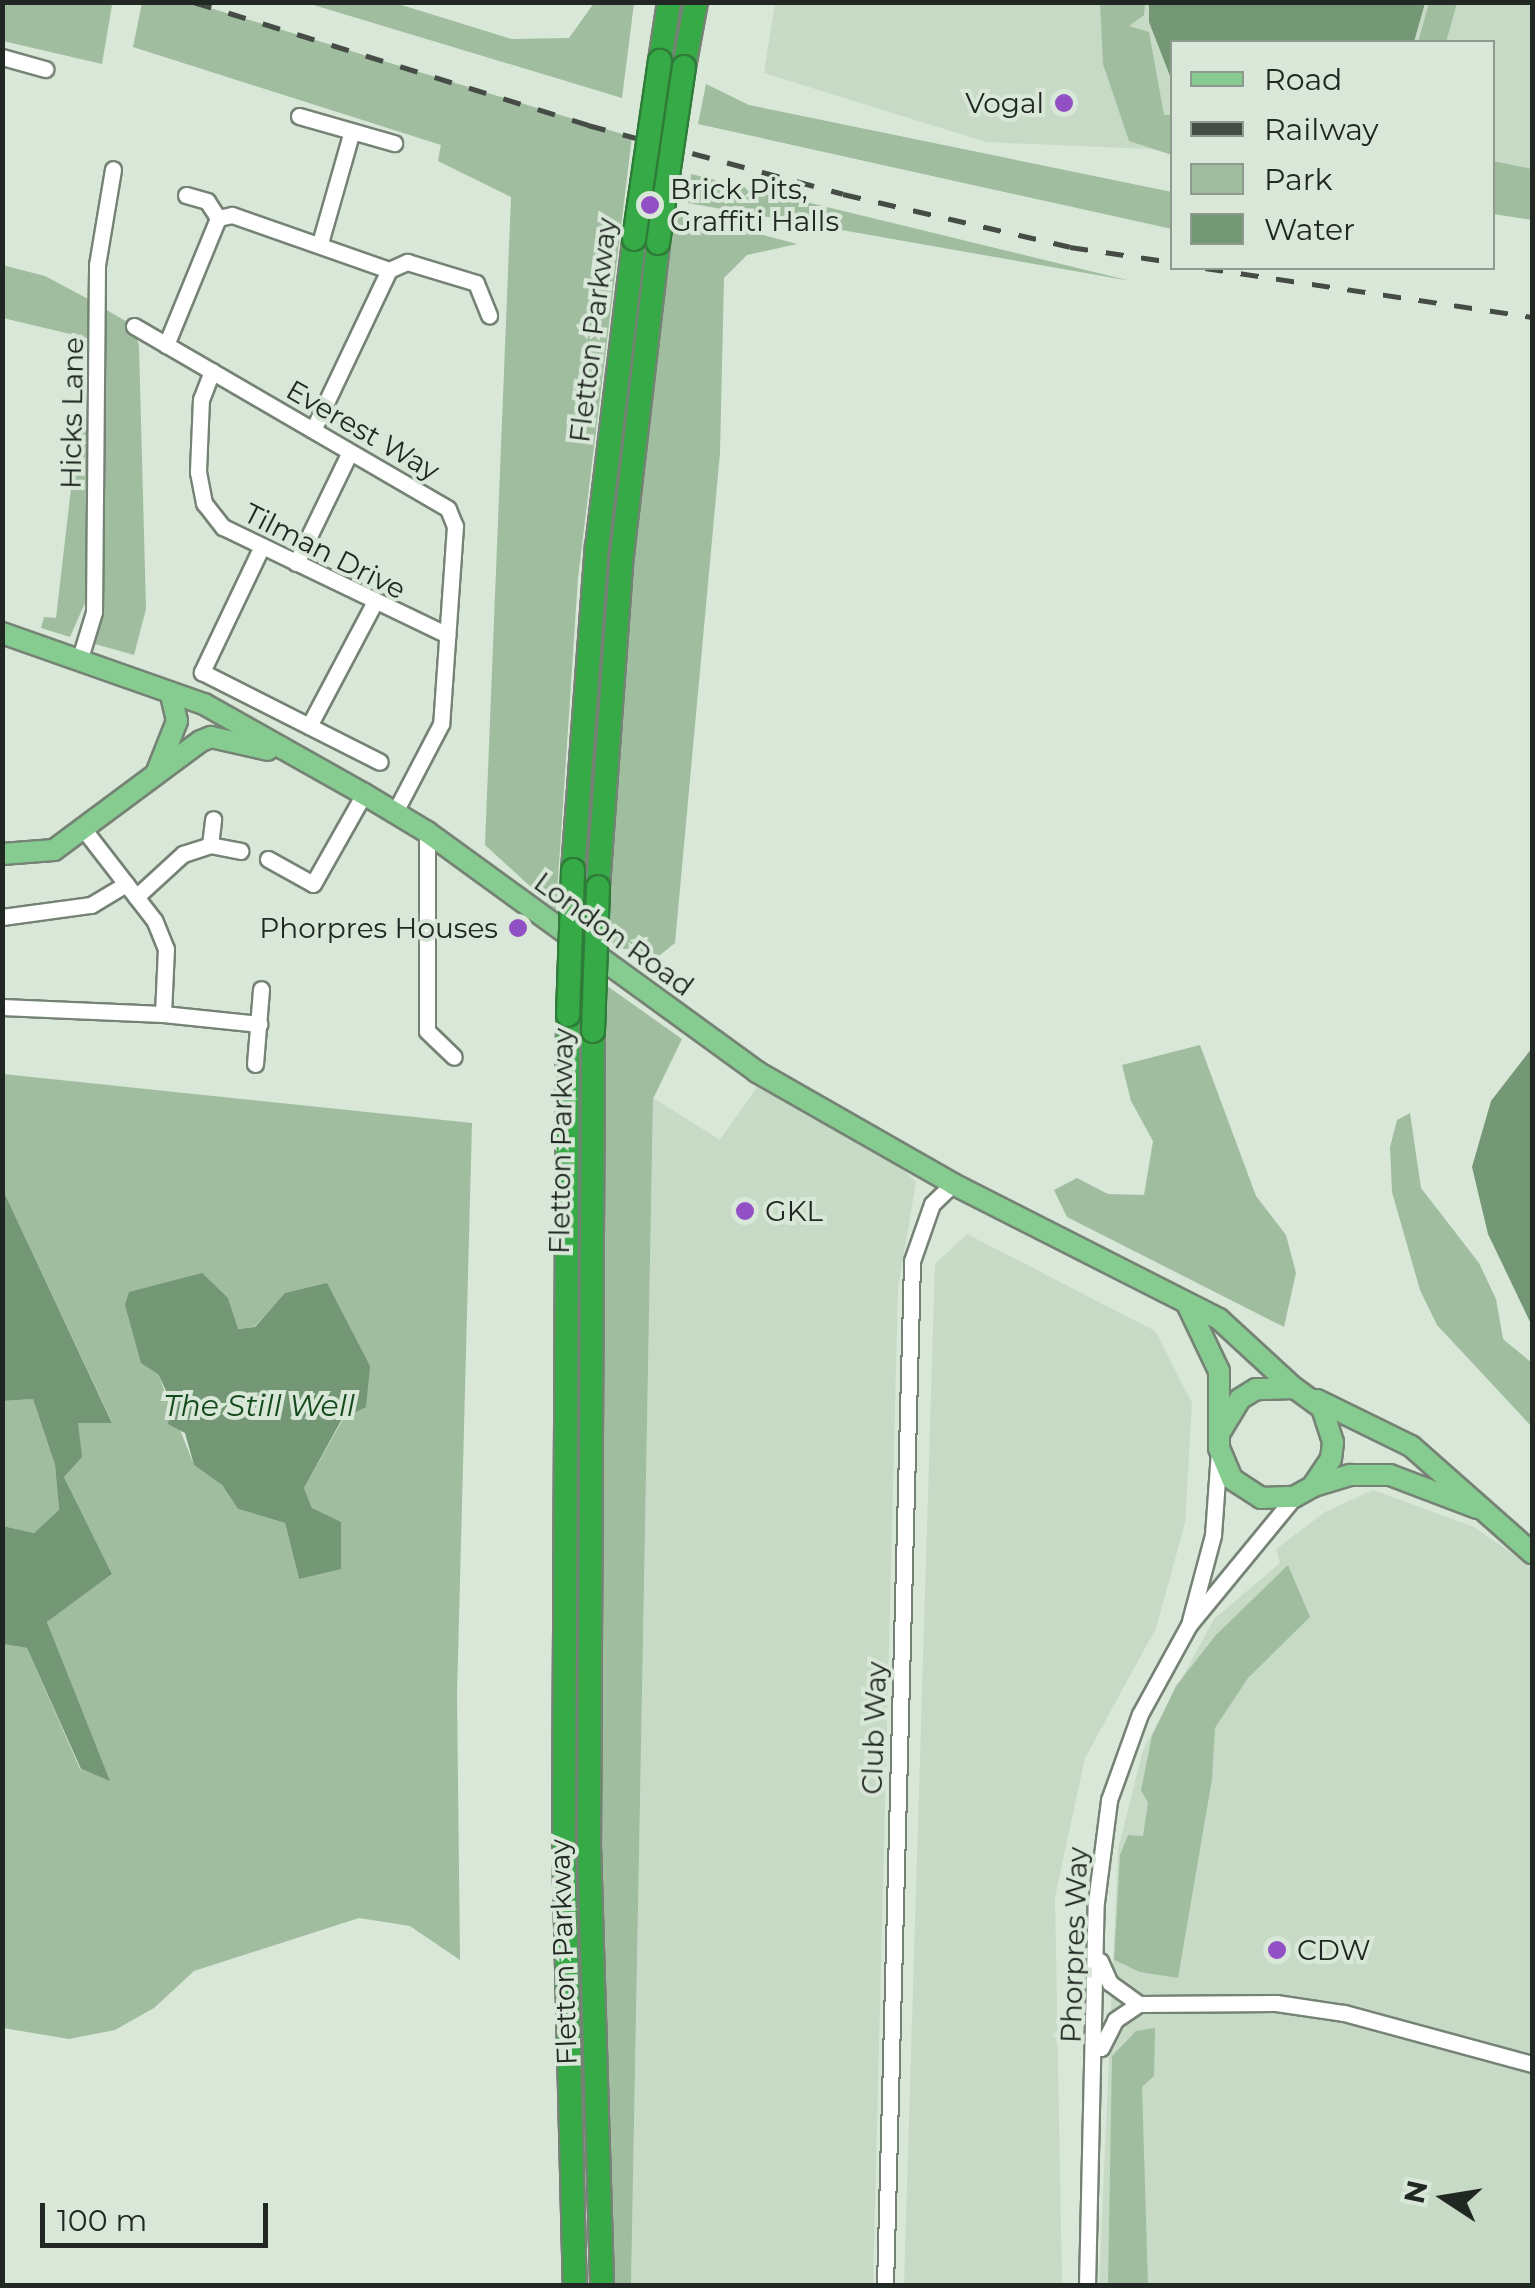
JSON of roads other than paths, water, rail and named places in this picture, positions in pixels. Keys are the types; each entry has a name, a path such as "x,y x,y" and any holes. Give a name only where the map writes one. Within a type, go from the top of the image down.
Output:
{"highway":[{"name":"Fletton Parkway","path":"602,2284 589,1825 593,1031 598,887 621,564 658,243 696,2"},
{"name":"Fletton Parkway","path":"575,2286 562,1612 568,1015 596,547 634,239 669,6"}],"main road":[{"name":"London Road","path":"2,633 80,658 171,696 204,704 294,759 395,812 757,1072 952,1184 1219,1319 1302,1393 1411,1446 1532,1553"},
{"path":"155,777 177,721 171,696"},
{"path":"2,854 54,850 212,737 294,759"},
{"path":"1186,1302 1219,1371 1220,1440 1232,1479 1245,1490 1303,1492 1333,1442 1322,1408 1302,1393 1275,1386 1240,1399 1220,1440"},
{"name":"London Road","path":"1303,1492 1350,1475 1390,1475 1484,1511"}],"street":[{"path":"2,57 45,69"},
{"path":"299,116 394,143"},
{"path":"320,243 352,131"},
{"name":"Hicks Lane","path":"80,658 94,612 97,265 113,168"},
{"path":"186,195 207,201 218,218"},
{"path":"218,218 232,215 389,270"},
{"path":"166,344 218,218"},
{"path":"312,430 389,270 407,262 476,283 489,315"},
{"name":"Everest Way","path":"134,326 448,509 455,526 438,740 395,812"},
{"name":"Tilman Drive","path":"212,370 201,399 198,472 204,503 223,527 374,603 447,634"},
{"path":"296,562 350,452"},
{"path":"262,546 202,672 380,762"},
{"path":"309,726 374,603"},
{"path":"268,859 314,884 364,794"},
{"path":"210,845 213,820"},
{"path":"85,831 131,891 166,948 164,1014"},
{"path":"426,832 427,1031 454,1057"},
{"path":"2,917 91,906 131,891 183,854 210,845 240,851"},
{"path":"254,1064 261,989"},
{"path":"2,1007 164,1014 260,1024"},
{"name":"Club Way","path":"885,2286 912,1261 932,1204 952,1184"},
{"name":"Phorpres Way","path":"1088,2286 1099,1845 1119,1764 1189,1625 1213,1536 1220,1440"},
{"name":"Phorpres Way","path":"1189,1625 1303,1492"},
{"path":"1090,2120 1088,2016 1095,1938"},
{"path":"1098,1958 1110,1983 1139,2004"},
{"path":"1096,2065 1115,2020 1139,2004 1276,2004 1344,2013 1532,2064"}],"water":[{"path":"1149,2 1425,3 1415,40 1170,40 1170,76 1149,22"},
{"path":"1532,1048 1532,1326 1488,1234 1472,1167 1491,1101"},
{"path":"3,1190 112,1423 78,1423 82,1457 64,1477 112,1574 47,1622 110,1781 81,1769 27,1648 3,1644 3,1526 34,1533 59,1510 55,1465 33,1399 3,1401"},
{"name":"The Still Well","path":"202,1273 228,1298 238,1329 255,1327 285,1293 327,1283 370,1366 366,1407 342,1419 304,1488 312,1508 341,1522 341,1569 299,1579 285,1523 238,1509 222,1485 194,1465 185,1433 168,1424 172,1403 158,1374 141,1363 125,1305 129,1292"}],"railway":[{"path":"194,2 588,125 843,194 1070,247 1170,262"},
{"path":"1218,270 1532,317"}],"place":[{"name":"Vogal","path":"1064,103"},
{"name":"Brick Pits, Graffiti Halls","path":"650,205"},
{"name":"Phorpres Houses","path":"518,928"},
{"name":"GKL","path":"745,1211"},
{"name":"CDW","path":"1277,1950"}]}
